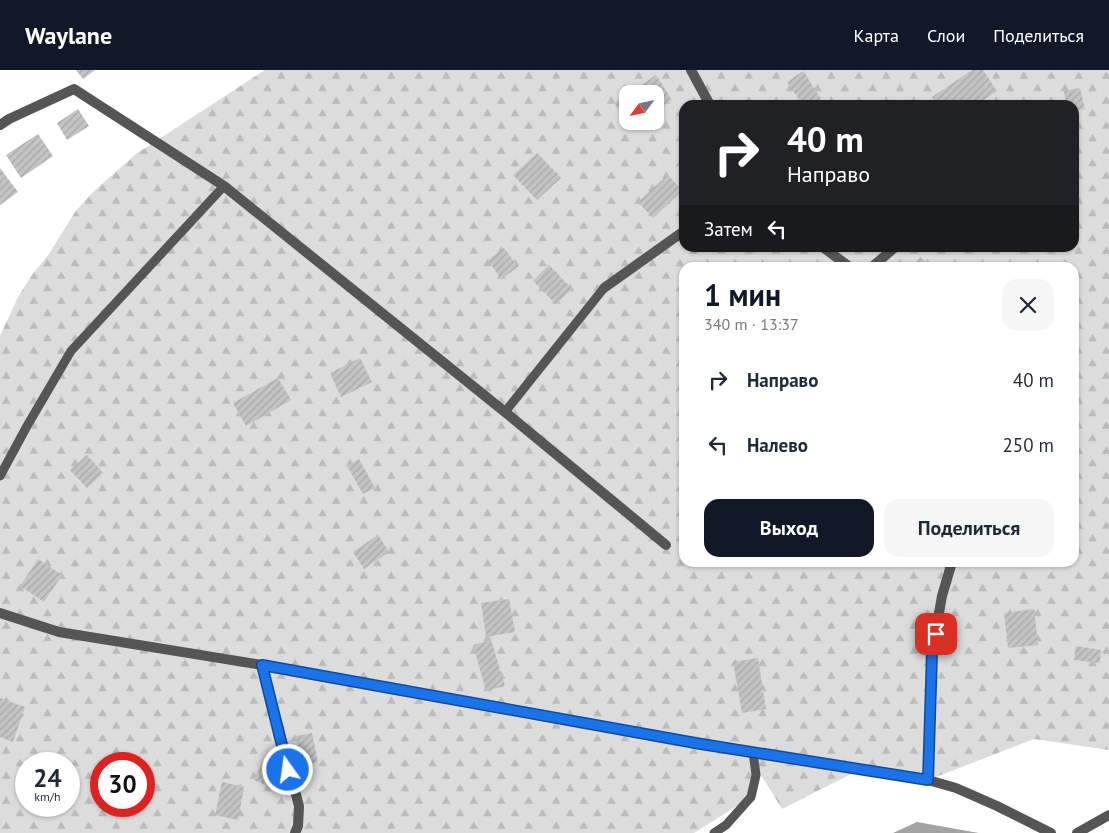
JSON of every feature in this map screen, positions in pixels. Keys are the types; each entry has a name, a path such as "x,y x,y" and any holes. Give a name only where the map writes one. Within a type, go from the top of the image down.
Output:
{"street":[{"path":"691,70 707,100"},
{"path":"0,125 9,118 74,89 224,186 666,545"},
{"path":"604,288 679,235"},
{"path":"829,252 843,262"},
{"path":"878,262 889,252"},
{"path":"928,780 932,653 942,596 951,567"},
{"path":"0,612 59,632 262,665 701,744 928,780 964,791 1051,833"},
{"path":"262,665 298,806 298,826 295,833"},
{"path":"1077,833 1109,815"}],"lane":[{"path":"0,476 26,426 71,351 224,186"},
{"path":"504,412 604,288"},
{"path":"714,833 726,824 751,798 756,774 753,752"}],"green space":[{"path":"265,70 1109,70 1109,750 1034,739 928,780 865,767 782,809 761,775 751,797 694,833 0,833 0,336 18,297 32,275 49,254 75,212 93,192 136,154"}],"shaded area":[{"path":"917,822 979,833 893,833"}],"building":[{"path":"76,70 95,70 83,79"},
{"path":"972,70 983,70 997,91 984,100 934,100 932,97"},
{"path":"803,71 821,99 800,100 787,82"},
{"path":"656,75 662,85 641,85"},
{"path":"664,88 672,100 664,105"},
{"path":"1080,88 1085,109 1079,110 1079,100 1065,100 1064,91"},
{"path":"619,100 619,110 614,103"},
{"path":"78,109 89,126 67,140 57,123"},
{"path":"38,134 53,156 21,178 6,155"},
{"path":"537,153 561,178 537,200 513,175"},
{"path":"0,168 18,192 0,205"},
{"path":"668,175 679,188 679,194 653,218 638,202"},
{"path":"504,248 518,267 501,279 488,260"},
{"path":"920,257 926,262 916,262"},
{"path":"549,265 572,289 556,304 533,281"},
{"path":"360,358 372,382 341,397 330,373"},
{"path":"278,378 291,400 246,426 233,403"},
{"path":"87,455 103,473 87,488 70,470"},
{"path":"359,459 375,488 363,494 347,466"},
{"path":"378,535 389,552 364,569 353,552"},
{"path":"38,559 62,575 44,602 20,586"},
{"path":"509,599 515,632 486,637 481,603"},
{"path":"1034,609 1038,645 1008,648 1004,613"},
{"path":"491,640 505,686 486,691 473,645"},
{"path":"1076,646 1101,650 1100,663 1074,660"},
{"path":"758,658 766,709 742,713 733,662"},
{"path":"0,698 25,707 13,742 0,737"},
{"path":"312,733 318,762 303,766 296,736"},
{"path":"262,763 288,776 280,792 254,780"},
{"path":"222,782 244,787 238,820 215,815"}],"route":[{"path":"288,770 262,665 701,744 928,780 932,653 936,634"}]}
